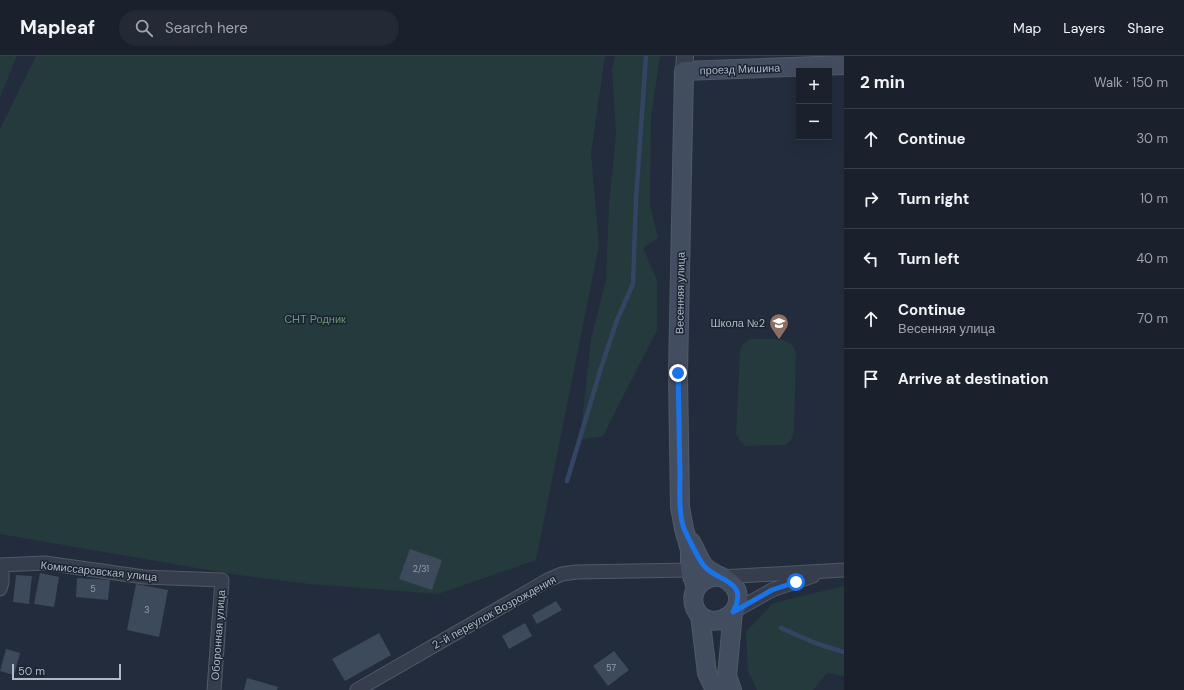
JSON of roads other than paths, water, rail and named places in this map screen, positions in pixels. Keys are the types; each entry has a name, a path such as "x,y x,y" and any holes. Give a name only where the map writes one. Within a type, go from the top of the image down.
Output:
{"main road":[{"name":"проезд Мишина","path":"685,63 844,65"},
{"name":"Весенняя улица","path":"684,529 680,507 678,373 685,63"},
{"path":"684,529 705,567 727,580 733,585 736,591 738,598 737,606 724,620 718,621 705,619 697,611 694,602 696,587 690,570 690,550 684,529"},
{"path":"696,587 707,578 720,577"},
{"path":"732,690 726,676 733,612"},
{"path":"700,615 707,673 715,690"}],"street":[{"name":"Комиссаровская улица","path":"1,565 45,563 144,577 222,580"},
{"path":"0,589 2,583 1,565"},
{"name":"2-й переулок Возрождения","path":"357,690 538,586 562,574 614,570 690,570"},
{"path":"720,577 839,570"},
{"path":"733,612 772,590 839,570"},
{"name":"Оборонная улица","path":"214,690 222,580"}],"waterway":[{"path":"567,481 617,320 633,284 636,199 646,56"},
{"path":"781,628 815,643 844,652"}],"place":[{"name":"Школа №2","path":"779,340"}],"park label":[{"name":"СНТ Родник","path":"315,319"}]}
